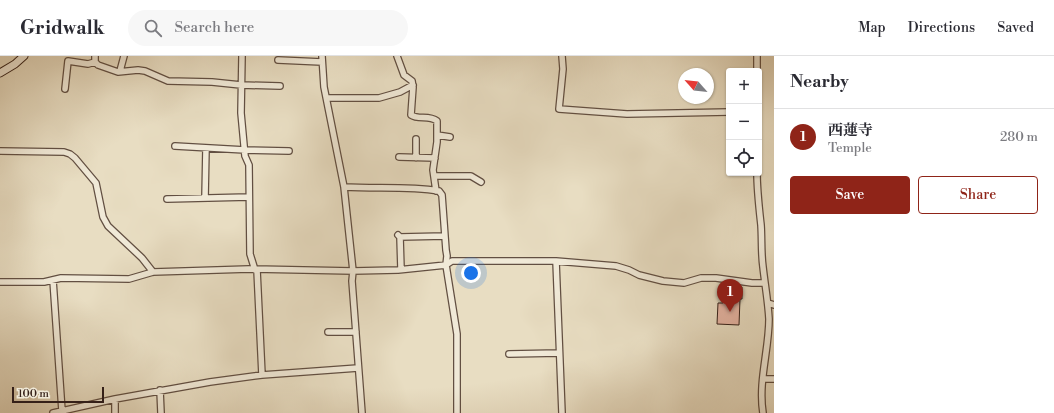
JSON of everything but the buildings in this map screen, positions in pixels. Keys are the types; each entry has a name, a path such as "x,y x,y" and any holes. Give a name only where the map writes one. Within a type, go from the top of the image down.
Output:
{"street":[{"path":"0,73 15,64 24,56"},
{"path":"120,71 124,56"},
{"path":"242,56 241,113 245,156 249,165 250,254 256,270 262,375"},
{"path":"397,56 404,75 412,81 411,115 414,117 431,118 437,120 434,176 436,191"},
{"path":"562,56 563,69 559,109 627,114 726,112"},
{"path":"757,56 758,68"},
{"path":"65,89 68,58 88,64 95,59 98,65 120,71 138,70 168,81 280,86"},
{"path":"278,60 322,59 326,98 344,187 353,272 352,281 362,413"},
{"path":"326,98 379,98 400,92 413,86"},
{"path":"437,135 450,137"},
{"path":"416,139 416,158"},
{"path":"175,146 289,151"},
{"path":"205,198 206,148"},
{"path":"0,151 64,152 70,154 96,182 103,217 108,226 142,258 153,272"},
{"path":"399,157 435,158"},
{"path":"434,176 471,176 481,182"},
{"path":"757,176 761,226 761,250 765,283 771,304 763,379 762,413"},
{"path":"344,187 374,189 420,188 439,191 442,195 447,256 446,265 457,334 457,413"},
{"path":"167,199 249,197"},
{"path":"401,269 399,236 445,236"},
{"path":"0,282 36,282 61,278 129,279 153,272 249,269 353,272 446,265 452,261 556,261 616,266 639,275 663,280 684,282 701,278 716,278 752,283 765,283"},
{"path":"556,261 562,413"},
{"path":"54,280 62,411"},
{"path":"328,332 356,332"},
{"path":"509,354 559,353"},
{"path":"53,413 115,398 210,382 262,375 358,368"},
{"path":"763,379 774,379"},
{"path":"160,390 161,413"},
{"path":"115,398 115,413"}],"place":[{"name":"西蓮寺","path":"730,312"}]}
